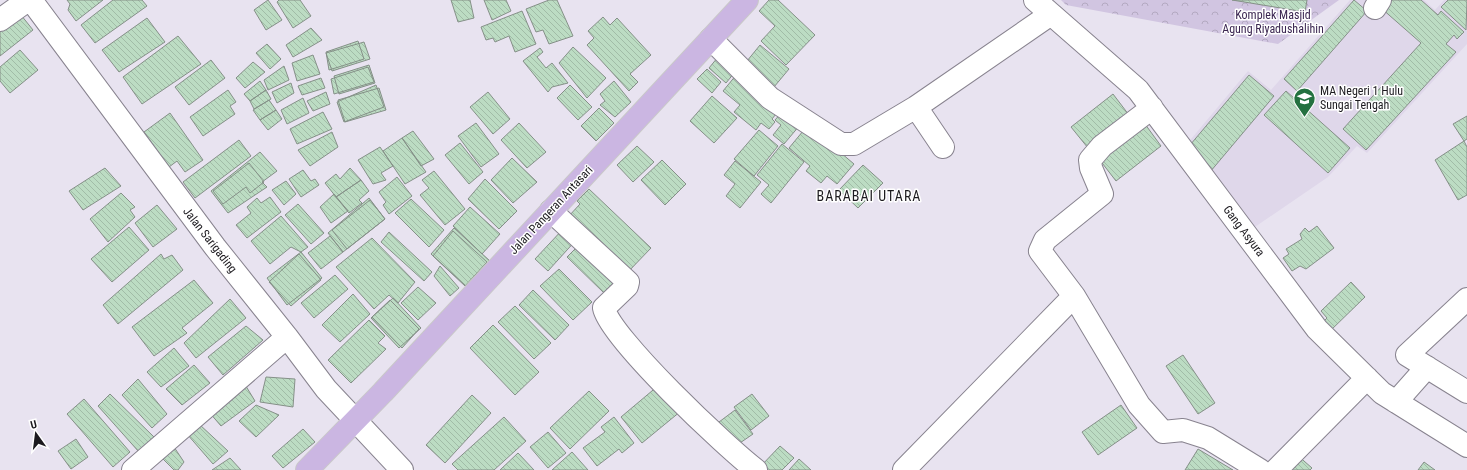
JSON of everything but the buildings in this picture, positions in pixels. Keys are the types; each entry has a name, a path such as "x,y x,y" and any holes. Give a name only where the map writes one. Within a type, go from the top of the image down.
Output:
{"main road":[{"name":"Jalan Pangeran Antasari","path":"307,470 747,0"}],"street":[{"path":"0,20 28,0"},
{"name":"Jalan Sarigading","path":"31,0 210,241 288,337 326,389 402,470"},
{"name":"Gang Asyura","path":"1035,0 1138,90 1317,329 1382,393 1467,446"},
{"path":"711,39 770,98 841,144 854,144 916,107 1051,14"},
{"path":"916,107 943,147"},
{"path":"1152,108 1102,146 1090,160 1091,168 1102,194 1045,240 1040,252 1074,296 1139,405 1163,432 1183,430 1208,438 1260,470"},
{"path":"551,211 628,282 627,286 604,308 612,325 656,374 703,422 756,470"},
{"path":"904,470 1074,296"},
{"path":"1467,299 1407,355 1467,392"},
{"path":"133,470 288,337"},
{"path":"1396,402 1427,368"},
{"path":"1276,470 1367,378"}],"shaded area":[{"name":"MA Negeri 1 Hulu Sungai Tengah","path":"1350,0 1424,0 1435,10 1444,0 1467,0 1467,44 1367,153 1357,146 1328,177 1249,231 1181,151 1248,71 1271,90"}],"green space":[{"name":"Komplek Masjid Agung Riyadushalihin","path":"1061,0 1339,0 1278,44 1066,5"}],"place":[{"name":"MA Negeri 1 Hulu Sungai Tengah","path":"1304,118"}],"district":[{"name":"BARABAI UTARA","path":"869,196"}]}
